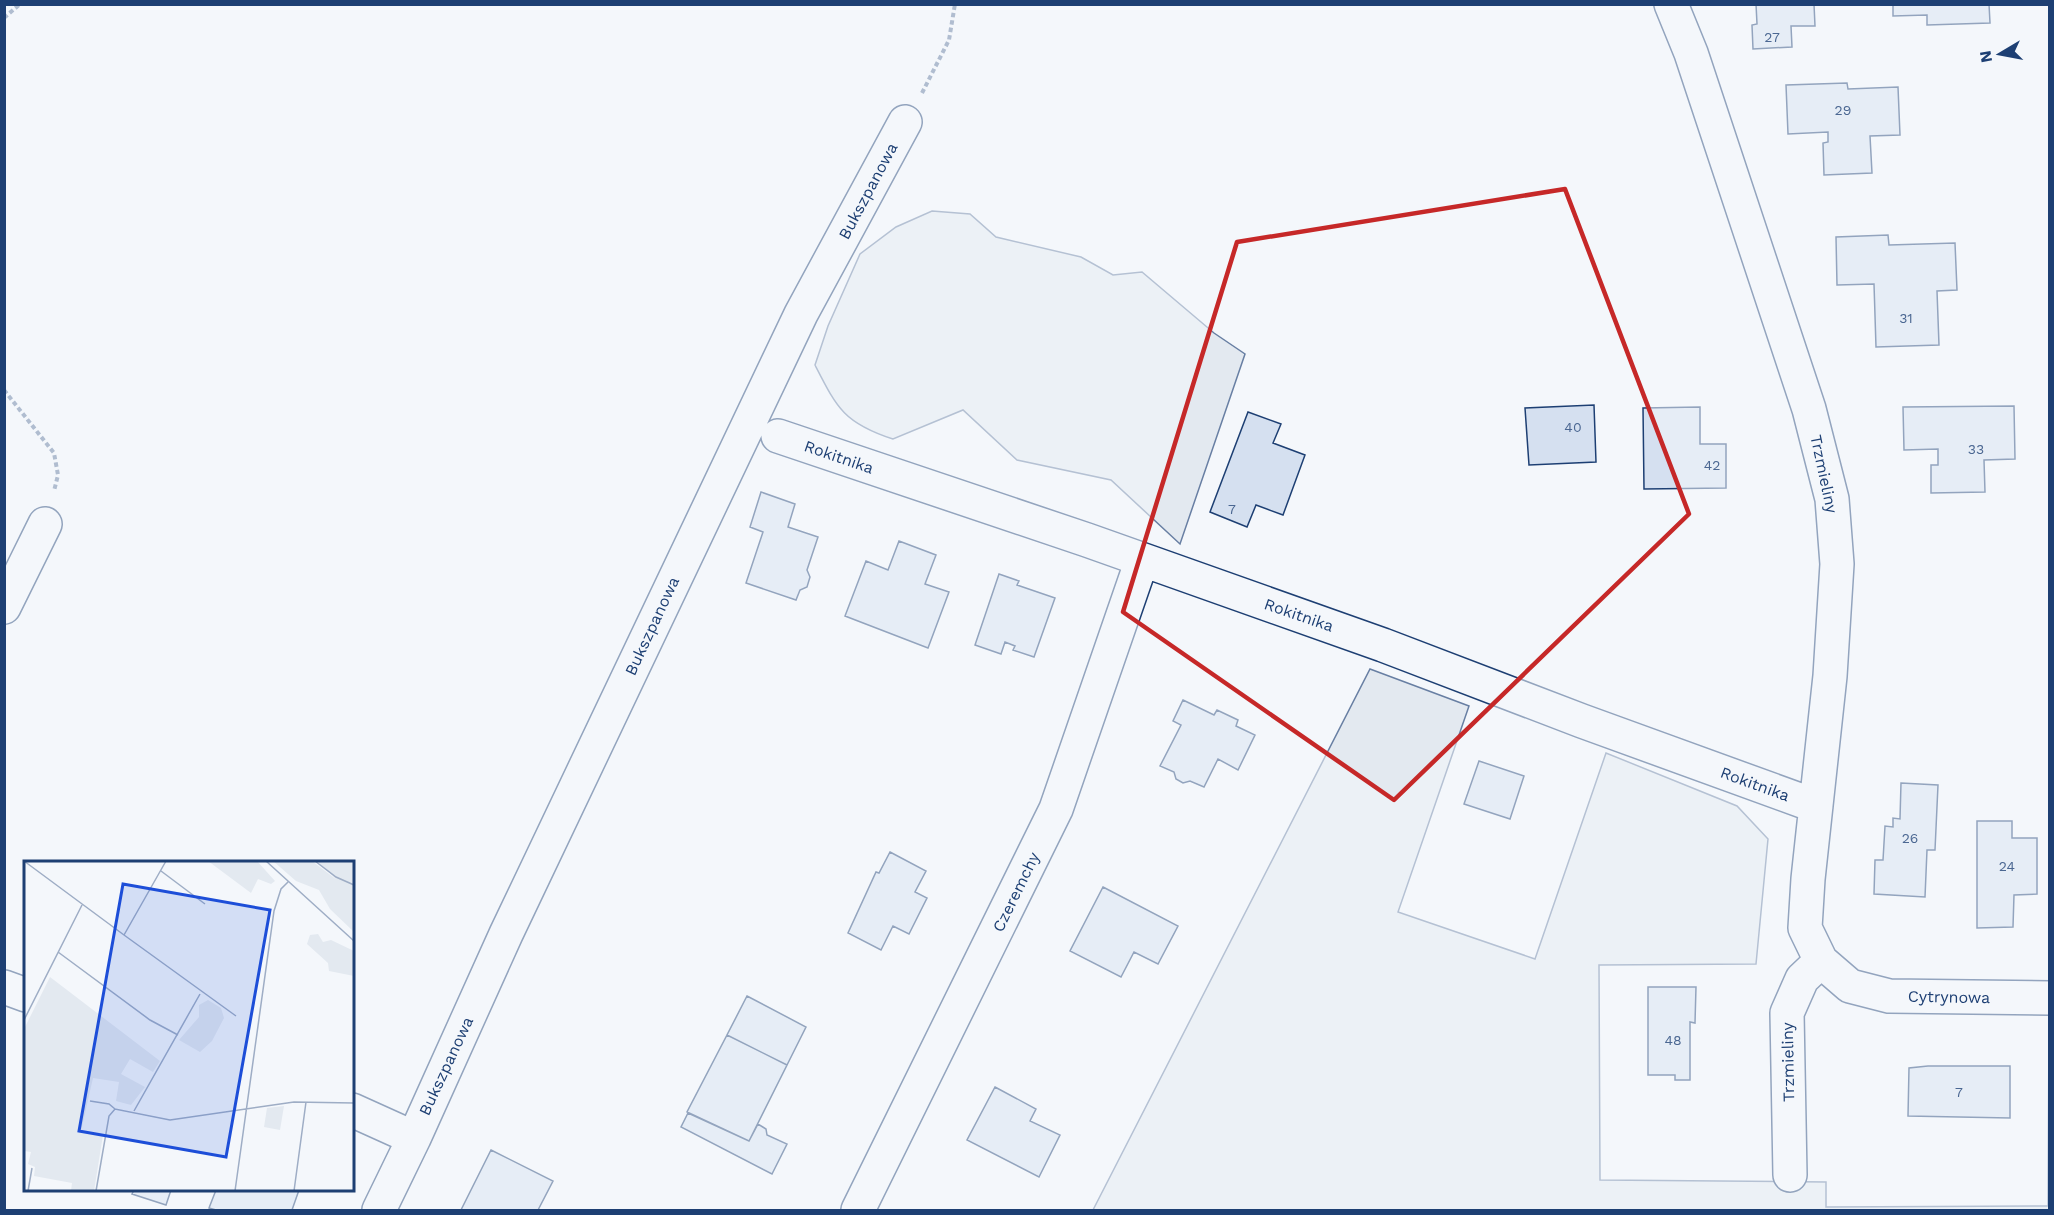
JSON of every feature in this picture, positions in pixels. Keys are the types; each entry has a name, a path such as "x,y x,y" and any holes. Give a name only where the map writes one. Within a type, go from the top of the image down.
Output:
{"street":[{"name":"Trzmieliny","path":"1671,4 1691,53 1805,398 1832,499 1837,564 1830,676 1805,928 1821,962 1850,986"},
{"name":"Bukszpanowa","path":"379,1210 506,934 801,314 905,122"},
{"name":"Rokitnika","path":"778,436 1383,645 1582,722 1816,806"},
{"path":"4,607 45,524"},
{"name":"Czeremchy","path":"858,1210 1056,809 1142,560"},
{"name":"Trzmieliny","path":"1790,1174 1787,1013 1802,979 1821,962"},
{"name":"Cytrynowa","path":"1850,986 1889,996 2049,998"},
{"path":"4,987 24,994"},
{"path":"354,1111 414,1138"}],"path":[{"path":"4,18 20,4"},
{"path":"905,122 949,40 955,4"},
{"path":"4,390 54,453 58,475 45,524"}],"highlighted area":[{"path":"1565,189 1689,514 1394,800 1123,612 1237,242"}],"shaded area":[{"path":"932,211 970,214 996,237 1081,257 1113,275 1142,272 1214,333 1245,354 1180,544 1111,480 1017,460 963,410 893,439 863,427 836,403 815,365 828,326 860,254 896,227"},
{"path":"1370,669 1469,706 1398,912 1535,959 1606,753 1737,806 1768,839 1756,964 1599,965 1600,1180 1826,1182 1826,1207 2048,1206 2049,1023 2049,1210 1093,1210"}],"building":[{"path":"1756,4 1814,4 1815,26 1791,26 1792,47 1753,49 1752,25 1757,24"},
{"path":"1893,4 1989,4 1990,23 1927,25 1927,15 1893,16"},
{"path":"1847,83 1848,89 1898,87 1900,135 1870,136 1872,173 1824,175 1823,143 1828,142 1828,132 1788,134 1786,85"},
{"path":"1888,235 1889,245 1955,243 1957,290 1937,291 1939,345 1876,347 1874,284 1837,285 1836,237"},
{"path":"1594,405 1596,462 1529,465 1525,408"},
{"path":"2014,406 2015,459 1984,460 1985,492 1931,493 1931,465 1938,465 1938,449 1904,450 1903,407"},
{"path":"1700,407 1700,444 1726,444 1726,488 1644,489 1643,408"},
{"path":"1248,412 1281,424 1273,443 1305,455 1283,515 1256,505 1247,527 1210,512"},
{"path":"761,492 795,504 788,527 818,537 807,570 810,577 807,587 800,590 796,600 746,583 763,532 750,527"},
{"path":"899,541 936,555 925,584 949,592 928,648 845,616 866,561 888,570"},
{"path":"999,574 1019,581 1017,585 1055,598 1034,657 1013,650 1015,646 1005,642 1001,654 975,645"},
{"path":"1183,700 1214,715 1217,710 1238,720 1236,726 1255,735 1238,770 1218,759 1204,787 1190,781 1183,783 1176,779 1174,772 1160,766 1181,725 1173,721"},
{"path":"1479,761 1524,776 1510,819 1464,804"},
{"path":"1901,783 1938,785 1935,850 1927,850 1925,897 1874,894 1875,860 1883,860 1885,826 1893,827 1893,818 1900,819"},
{"path":"1977,821 2012,821 2012,838 2037,838 2037,894 2014,895 2013,927 1977,928"},
{"path":"890,852 926,871 915,892 927,898 909,934 893,926 881,950 848,933 876,872 879,873"},
{"path":"1103,887 1178,926 1158,964 1134,952 1121,977 1070,951"},
{"path":"1648,987 1696,987 1695,1023 1690,1022 1690,1080 1675,1080 1675,1075 1648,1075"},
{"path":"747,996 806,1027 787,1065 727,1035"},
{"path":"727,1035 787,1065 749,1141 687,1112"},
{"path":"2010,1066 2010,1118 1908,1116 1909,1068"},
{"path":"995,1087 1036,1109 1030,1121 1060,1135 1039,1177 967,1140"},
{"path":"688,1113 749,1141 758,1124 766,1129 767,1135 787,1144 772,1174 681,1127"},
{"path":"491,1150 553,1181 538,1210 461,1210"},
{"path":"134,1191 171,1191 166,1205 132,1194"},
{"path":"216,1191 299,1191 292,1210 216,1210 209,1208"}]}
